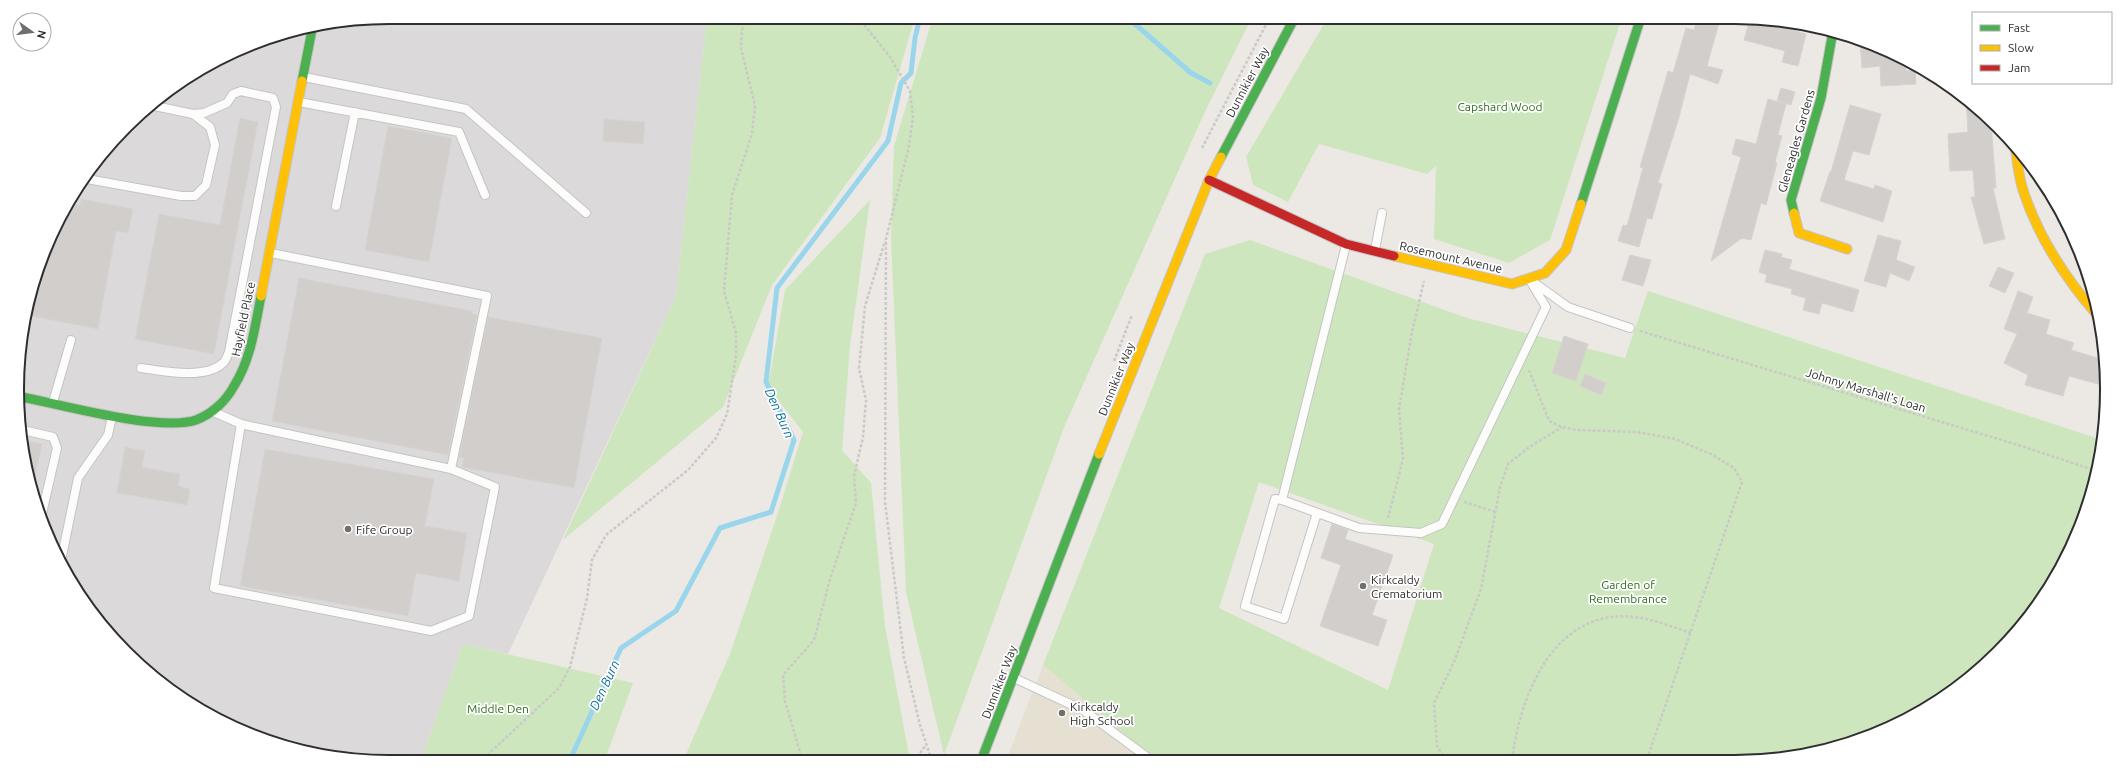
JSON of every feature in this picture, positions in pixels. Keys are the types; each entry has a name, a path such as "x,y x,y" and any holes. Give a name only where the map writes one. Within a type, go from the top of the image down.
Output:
{"street":[{"name":"Dunnikier Way","path":"983,755 1102,446 1209,180 1291,24"},
{"name":"Rosemount Avenue","path":"1209,180 1346,244 1512,284 1545,273 1566,250 1640,24"},
{"name":"Hayfield Place","path":"24,397 112,414 177,424 195,421 213,412 236,385 247,363 312,32"},
{"name":"Gleneagles Gardens","path":"1832,37 1821,98 1791,200 1799,233 1846,249"},
{"path":"2018,160 2025,195 2053,257 2078,294 2091,308"}],"lane":[{"path":"303,77 466,109 586,213"},
{"path":"141,368 194,373 213,369 224,363 229,352 276,107 273,98 241,91 233,94 227,103 222,106 204,113 193,114 159,107"},
{"path":"298,102 459,132 485,195"},
{"path":"336,206 355,112"},
{"path":"91,180 181,196 195,196 206,185 215,145 210,127 193,114"},
{"path":"1375,251 1382,213"},
{"path":"1282,500 1346,244"},
{"path":"269,253 487,296 451,469"},
{"path":"1528,278 1568,307 1630,328"},
{"path":"1317,513 1284,619 1245,606 1275,499 1282,500 1359,528 1422,533 1442,524 1546,307 1528,278"},
{"path":"53,403 71,340"},
{"path":"213,412 241,424 451,469 495,487 469,616 431,631 214,588 241,424"},
{"path":"63,552 78,478 108,435 112,414"},
{"path":"26,431 53,437 57,448 43,508"},
{"path":"1014,678 1083,710 1144,755"}],"path":[{"path":"487,755 559,688 570,667 587,598 592,560 606,535 688,470 716,438 727,414 736,356 736,333 724,291 732,194 752,134 755,106 741,48 744,24"},
{"path":"800,755 785,701 783,675 814,640 830,579 856,503 854,476 863,437 866,400 859,368 865,306 886,239 909,146 913,117 910,91 890,57 864,24"},
{"path":"886,239 885,502 904,658 930,755"},
{"path":"1385,530 1403,459 1399,409 1412,332 1428,264"},
{"name":"Johnny Marshall's Loan","path":"1630,328 2018,445 2091,469"},
{"path":"1522,355 1549,421 1562,427 1577,430 1637,432 1675,439 1710,454 1734,468 1742,482 1648,755"},
{"path":"1443,755 1437,746 1434,703 1454,662 1480,589 1500,487 1508,464 1562,427"},
{"path":"1453,499 1496,512"},
{"path":"1512,755 1515,732 1527,697 1542,666 1555,647 1568,635 1588,623 1619,617 1641,618 1691,633"},
{"path":"918,755 926,745"}],"shaded area":[{"path":"706,24 676,296 508,654 463,644 423,755 390,755 342,752 295,743 272,736 207,706 186,693 149,664 131,648 115,630 86,593 62,551 43,507 36,484 27,437 24,390 27,342 36,295 43,272 62,228 86,186 131,131 186,86 228,62 272,43 318,31 366,25"},
{"name":"Kirkcaldy High School","path":"1043,665 1149,755 1008,755"}],"green space":[{"path":"706,24 913,24 880,138 772,285 723,407 563,540 676,296"},
{"path":"931,24 1249,24 1202,118 1065,425 944,755 906,592 891,238 894,146"},
{"name":"Capshard Wood","path":"1324,24 1620,24 1550,240 1509,263 1434,239 1436,166 1427,174 1319,144 1288,202 1253,185 1246,157"},
{"path":"870,200 850,346 842,450 871,483 885,626 909,755 686,755 730,654 777,516 803,432 768,387 785,290"},
{"name":"Garden of Remembrance","path":"1250,240 1467,318 1625,358 1648,291 2097,438 2088,484 2081,507 2062,551 2038,593 1993,648 1957,679 1917,706 1852,736 1806,748 1782,752 1734,755 1149,755 1043,665 1205,254","holes":["1259,482 1434,544 1388,690 1219,608"]},
{"name":"Middle Den","path":"463,644 633,683 607,755 423,755"}],"building":[{"path":"1696,24 1719,24 1707,66 1723,70 1718,84 1690,74 1678,121 1658,183 1662,184 1652,219 1647,218 1639,247 1618,241 1623,225 1627,226 1643,168 1640,167 1668,71 1673,73 1686,28 1694,30"},
{"path":"1748,25 1782,27 1806,34 1798,66 1782,62 1785,51 1744,40"},
{"path":"1860,46 1906,67 1906,71 1912,70 1915,72 1916,84 1881,86 1880,66 1862,68"},
{"path":"1781,88 1795,92 1791,105 1777,101"},
{"path":"1768,99 1786,104 1778,135 1782,136 1775,162 1777,163 1766,205 1761,203 1751,240 1742,238 1711,261 1741,157 1732,154 1736,139 1756,144"},
{"path":"1850,105 1881,114 1869,155 1853,151 1844,180 1874,189 1875,185 1892,191 1883,222 1820,201 1830,171 1831,172"},
{"path":"1967,108 1992,130 1996,188 1993,188 2005,239 1984,244 1971,197 1975,197 1973,170 1950,171 1948,134 1968,132"},
{"path":"240,118 258,122 214,354 135,339 159,214 220,225"},
{"path":"604,119 645,122 643,144 603,141"},
{"path":"388,126 452,138 429,262 365,250"},
{"path":"81,199 133,209 128,233 116,231 98,329 31,316 43,272 52,250 75,204 80,205"},
{"path":"1878,235 1901,241 1896,260 1915,267 1909,281 1890,273 1886,287 1864,281"},
{"path":"1765,250 1782,254 1781,257 1792,260 1789,269 1859,290 1853,312 1822,303 1819,314 1803,310 1806,298 1791,294 1792,289 1765,282 1767,275 1759,272"},
{"path":"1630,255 1651,260 1643,286 1622,280"},
{"path":"1998,267 2014,273 2005,293 1989,286"},
{"path":"299,278 472,311 472,314 477,315 448,455 272,421"},
{"path":"2018,291 2033,297 2027,313 2050,320 2046,334 2074,343 2071,350 2098,358 2100,378 2098,384 2069,376 2063,396 2025,385 2028,375 2004,363 2017,334 2004,329"},
{"path":"488,317 602,338 574,488 462,467 464,458 459,457"},
{"path":"1564,336 1588,344 1576,381 1552,373"},
{"path":"1585,374 1606,383 1601,395 1580,386"},
{"path":"28,441 42,444 35,477"},
{"path":"125,447 145,451 142,467 180,474 178,486 190,489 187,505 117,493"},
{"name":"Fife Group","path":"265,449 434,479 425,526 467,533 459,581 416,573 408,616 240,586"},
{"name":"Kirkcaldy Crematorium","path":"1332,524 1348,530 1345,539 1393,555 1372,615 1387,620 1378,646 1320,626 1341,565 1321,558"}],"waterway":[{"name":"Den Burn","path":"572,755 621,648 676,611 720,528 771,512 794,440 766,382 777,288 888,141 901,83 911,73 915,38 918,24"},
{"path":"1135,24 1191,73 1210,83"}],"traffic: fast":[{"path":"1221,157 1291,24"},
{"path":"1581,204 1639,24"},
{"path":"302,81 312,32"},
{"path":"1794,213 1791,200 1821,98 1832,37"},
{"path":"24,398 85,411 136,420 159,423 180,423 196,420 213,411 223,402 231,392 240,376 252,342 261,296"},
{"path":"983,755 1099,454"}],"traffic: slow":[{"path":"261,296 302,81"},
{"path":"1099,454 1209,180 1221,157"},
{"path":"2017,158 2021,184 2029,207 2045,241 2064,272 2091,308"},
{"path":"1394,256 1512,284 1545,273 1566,250 1581,204"},
{"path":"1794,213 1799,233 1847,249"}],"traffic: jam":[{"path":"1209,180 1346,244 1394,256"}],"place":[{"name":"Fife Group","path":"348,529"},
{"name":"Kirkcaldy Crematorium","path":"1363,586"},
{"name":"Kirkcaldy High School","path":"1062,713"}]}
